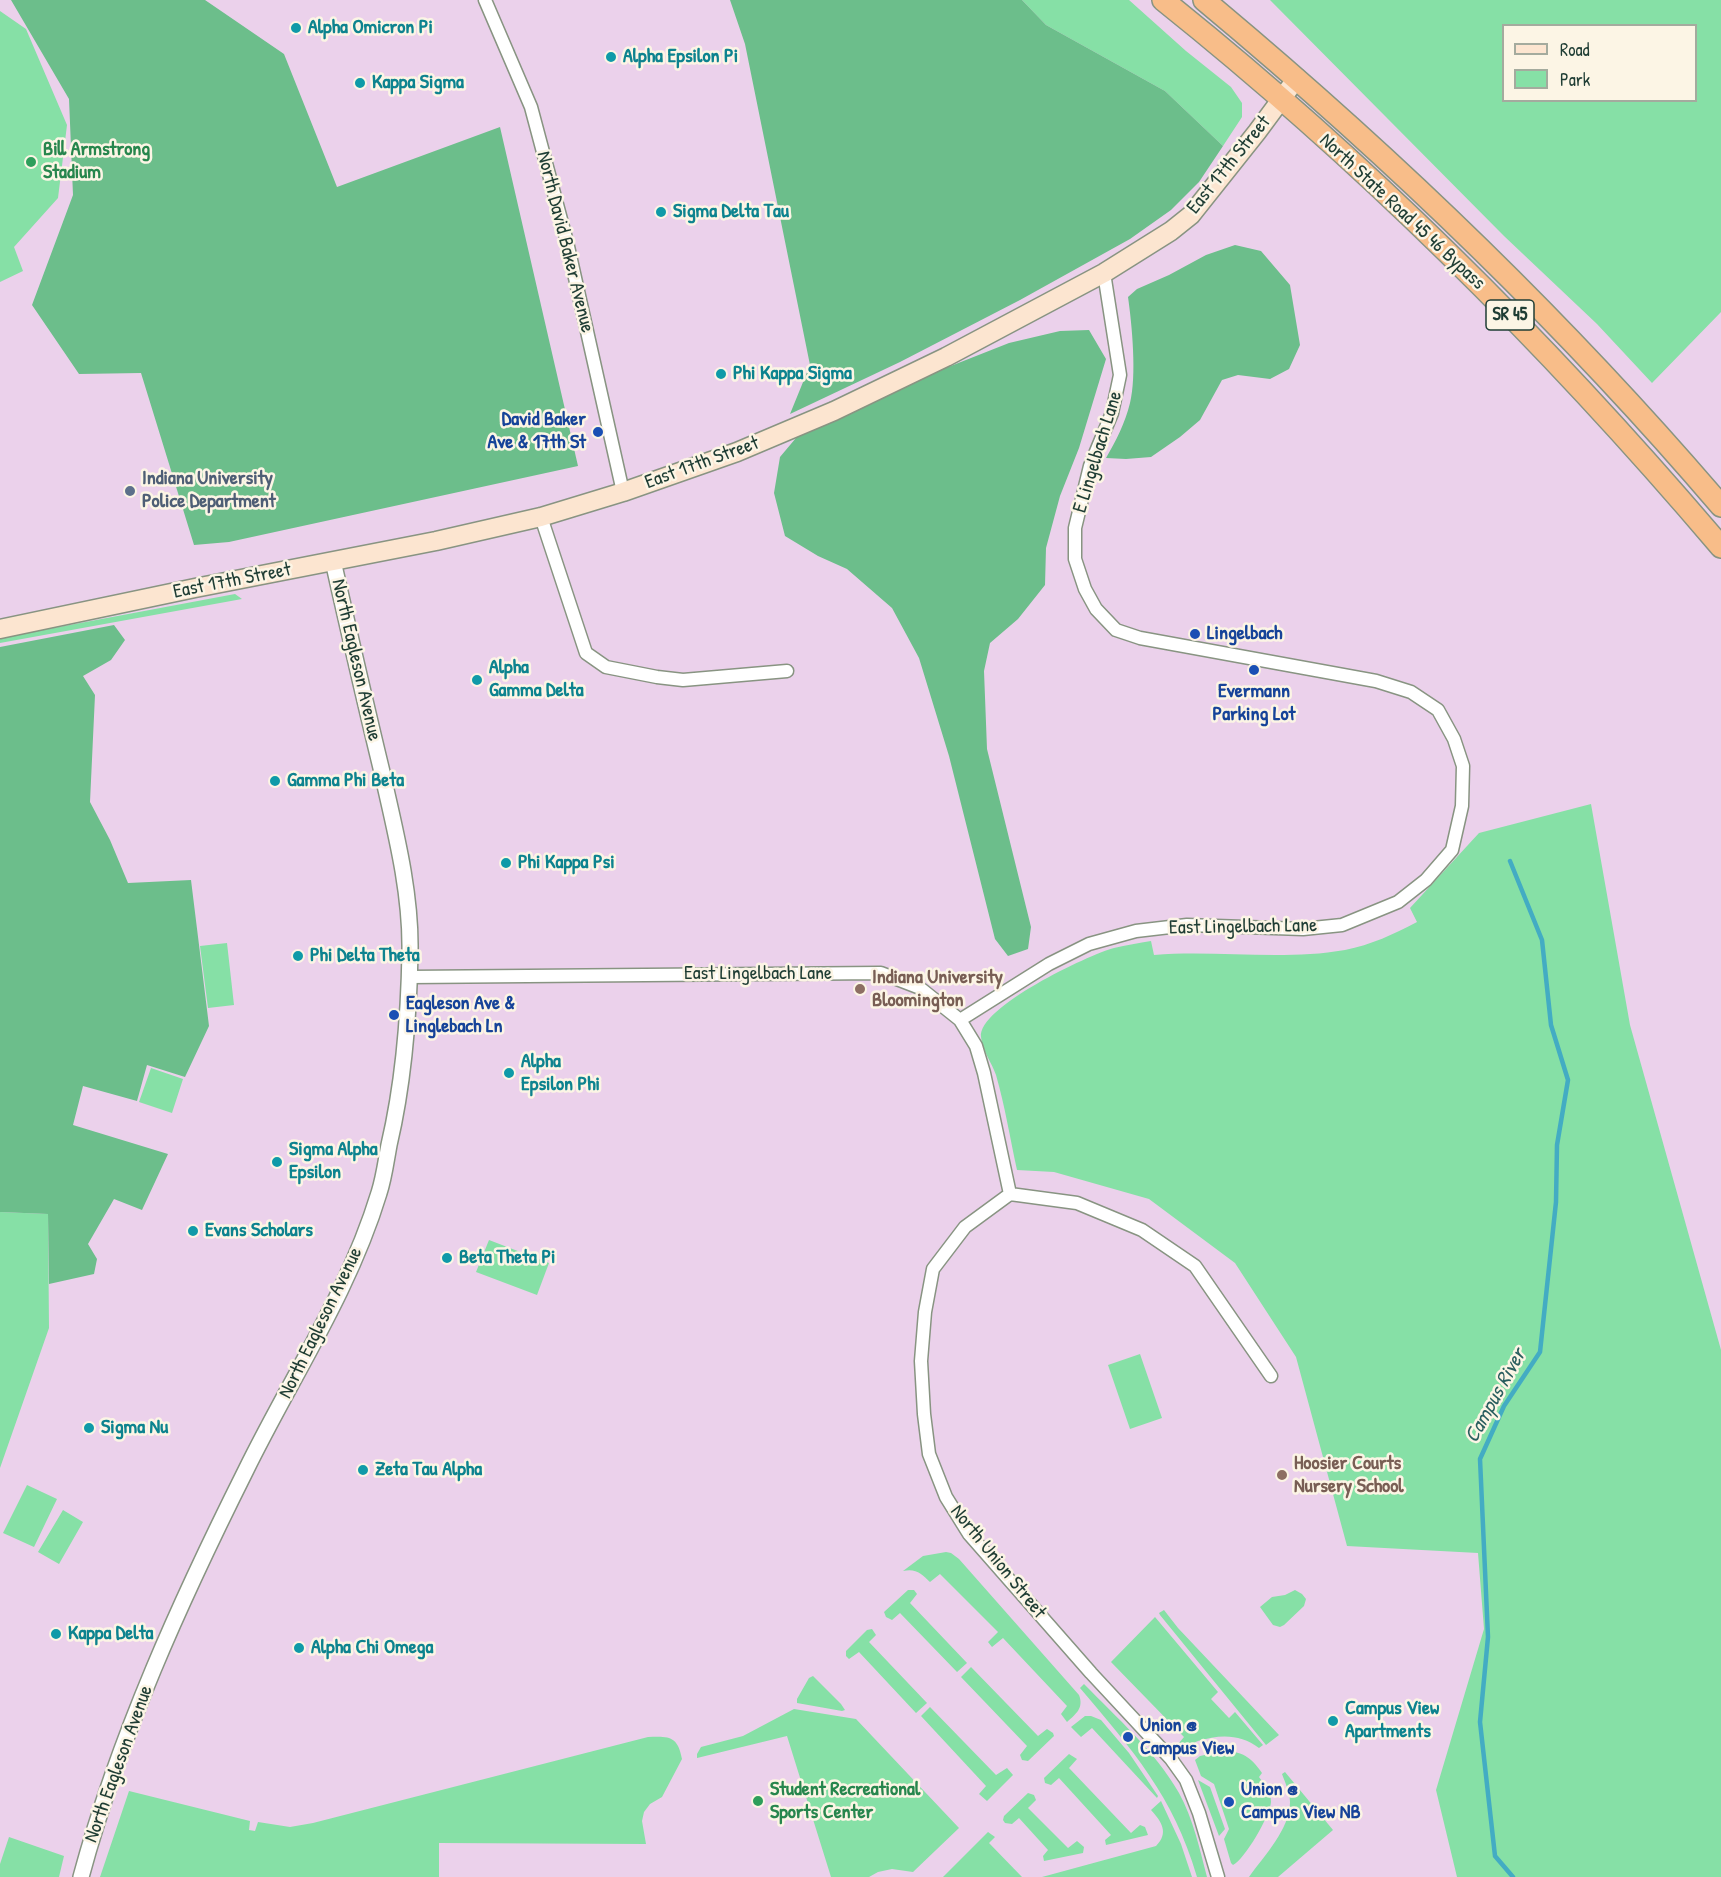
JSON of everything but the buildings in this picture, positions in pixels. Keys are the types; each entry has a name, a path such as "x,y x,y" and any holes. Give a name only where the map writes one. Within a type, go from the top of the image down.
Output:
{"highway":[{"name":"North State Road 45 46 Bypass","path":"1162,0 1281,100 1399,207 1517,322 1613,424 1721,547"},
{"name":"SR 45","path":"1204,0 1297,78 1494,261 1646,421 1721,506"}],"main road":[{"name":"East 17th Street","path":"0,629 436,541 541,517 623,492 737,452 834,411 946,357 1104,273 1171,231 1191,215 1297,78"}],"street":[{"name":"North David Baker Avenue","path":"485,0 531,107 567,242 623,492"},
{"name":"E Lingelbach Lane","path":"1104,273 1120,375 1112,413 1090,466 1075,528 1075,559 1085,589 1096,609 1116,630 1140,638"},
{"path":"541,517 586,653 606,667 683,680 787,671"},
{"name":"North Eagleson Avenue","path":"81,1877 114,1769 181,1608 247,1467 346,1280 379,1192 402,1082 408,1028 410,947 405,887 393,824 333,561"},
{"name":"East Lingelbach Lane","path":"409,977 881,973 920,988 960,1020 1049,964 1089,945 1136,931 1187,925 1303,929 1342,925 1398,902 1426,880 1452,850 1462,806 1463,766 1454,739 1438,710 1411,692 1376,681 1140,638"},
{"path":"960,1020 976,1046 982,1064 1010,1194 1077,1203 1142,1230 1195,1266 1271,1376"},
{"name":"North Union Street","path":"1010,1194 965,1227 933,1269 925,1312 921,1360 929,1454 946,1497 969,1534 1091,1673 1171,1759 1186,1780 1199,1813 1218,1877"}],"shaded area":[{"name":"Indiana University Bloomington","path":"0,0 1721,0 1721,1877 0,1877"}],"green space":[{"path":"11,0 205,0 284,54 337,187 500,127 578,466 229,542 194,545 141,373 79,374 32,305 73,195 69,99"},
{"path":"730,0 1022,0 1046,25 1165,91 1223,146 1199,182 1171,210 1130,239 1020,300 900,362 790,414 810,365 745,44"},
{"path":"1022,0 1129,0 1186,51 1231,87 1242,103 1242,117 1223,146 1165,91 1046,25"},
{"path":"1270,0 1721,0 1721,312 1652,383 1597,324 1504,236"},
{"name":"Bill Armstrong Stadium","path":"0,11 26,29 67,125 58,198 14,247 23,271 0,282"},
{"path":"1235,245 1261,251 1290,285 1300,345 1289,369 1270,379 1238,375 1222,380 1200,420 1151,457 1106,458 1123,425 1132,392 1133,350 1128,297 1137,289 1206,255"},
{"path":"1089,330 1106,359 1079,448 1060,496 1046,548 1045,585 1018,619 990,643 984,671 987,749 1031,927 1028,949 1008,956 995,939 949,756 919,658 892,608 847,569 818,556 785,536 774,493 780,457 801,432 933,373 1009,343 1060,331"},
{"path":"235,594 242,599 0,643 0,638"},
{"path":"114,625 125,640 111,660 83,676 95,695 90,802 110,840 128,883 191,880 209,1026 185,1077 147,1065 137,1101 83,1086 73,1125 168,1154 142,1210 114,1199 88,1244 97,1259 94,1274 49,1284 48,1214 0,1212 0,647"},
{"path":"1591,804 1630,1025 1721,1350 1721,1877 1457,1877 1436,1790 1484,1629 1478,1553 1347,1546 1296,1357 1235,1263 1149,1199 1054,1172 1017,1170 999,1087 981,1037 985,1025 997,1011 1015,998 1060,971 1114,948 1151,941 1154,955 1297,955 1345,950 1373,942 1417,922 1410,908 1479,833"},
{"path":"227,943 234,1005 208,1008 200,946"},
{"path":"151,1068 183,1079 172,1113 139,1102"},
{"path":"0,1212 48,1214 49,1328 0,1468"},
{"path":"489,1240 549,1263 537,1295 476,1272"},
{"path":"1140,1354 1162,1418 1130,1429 1108,1365"},
{"path":"27,1485 57,1499 34,1547 3,1533"},
{"path":"63,1510 83,1522 59,1564 38,1552"},
{"path":"946,1552 959,1559 1079,1695 1080,1707 1067,1722 1061,1714 1067,1706 1003,1638 992,1647 988,1642 998,1632 940,1574 930,1582 915,1571 903,1571 923,1556"},
{"path":"908,1590 914,1590 917,1594 910,1603 967,1663 957,1672 900,1613 892,1620 886,1617 884,1612"},
{"path":"1295,1590 1306,1599 1304,1606 1284,1625 1280,1627 1273,1625 1260,1607 1272,1597 1285,1595"},
{"path":"1164,1610 1178,1628 1279,1735 1266,1745 1160,1615 1159,1613"},
{"path":"1155,1617 1218,1692 1211,1699 1229,1718 1235,1712 1263,1745 1259,1748 1245,1740 1222,1736 1180,1747 1179,1743 1184,1737 1111,1662"},
{"path":"872,1629 876,1635 869,1642 927,1703 916,1713 859,1652 849,1659 846,1656 846,1651 867,1630"},
{"path":"971,1667 1038,1736 1047,1729 1053,1733 1054,1736 1028,1761 1022,1760 1020,1755 1027,1746 961,1677"},
{"path":"813,1676 845,1710 797,1703 809,1678"},
{"path":"1084,1684 1159,1763 1179,1793 1196,1834 1207,1877 1197,1877 1176,1822 1163,1798 1134,1754 1080,1688"},
{"path":"930,1707 996,1775 1007,1768 1013,1775 987,1801 979,1794 986,1786 921,1716"},
{"path":"794,1709 856,1719 959,1828 913,1872 892,1869 869,1877 831,1877 787,1736 697,1758 701,1747 743,1736"},
{"path":"1085,1716 1101,1720 1129,1753 1158,1796 1157,1798 1092,1728 1081,1737 1071,1727"},
{"path":"648,1737 671,1739 678,1746 682,1759 662,1797 650,1804 644,1812 642,1821 646,1844 439,1843 439,1877 100,1877 129,1791 250,1821 249,1830 255,1831 258,1822 290,1827 313,1823"},
{"path":"1223,1751 1236,1752 1246,1756 1254,1763 1262,1773 1259,1777 1271,1798 1270,1808 1256,1836 1244,1855 1233,1865 1224,1839 1229,1829 1214,1784 1201,1776 1195,1760 1200,1756"},
{"path":"1069,1754 1077,1759 1069,1768 1131,1833 1140,1825 1145,1827 1148,1835 1106,1845 1105,1840 1111,1835 1059,1778 1051,1785 1045,1783 1044,1778"},
{"path":"1285,1772 1333,1830 1278,1877 1249,1877 1275,1842 1286,1822 1290,1802 1282,1774"},
{"path":"1198,1780 1210,1787 1225,1829 1219,1836"},
{"path":"1028,1793 1034,1795 1036,1800 1028,1808 1068,1848 1077,1841 1084,1847 1083,1853 1044,1861 1043,1856 1048,1850 1019,1818 1012,1824 1005,1823 1004,1816"},
{"path":"1161,1801 1181,1844 1192,1877 1042,1877 1156,1846 1163,1832 1158,1819 1151,1810"},
{"path":"988,1832 995,1837 989,1843 1022,1877 943,1877"},
{"path":"9,1837 64,1856 59,1877 0,1877 0,1864"}],"waterway":[{"name":"Campus River","path":"1510,861 1542,940 1551,1025 1568,1080 1557,1145 1556,1202 1540,1352 1504,1406 1480,1459 1488,1637 1480,1722 1495,1856 1513,1877"}],"place":[{"name":"Alpha Omicron Pi","path":"296,28"},
{"name":"Alpha Epsilon Pi","path":"611,57"},
{"name":"Kappa Sigma","path":"360,83"},
{"name":"Bill Armstrong Stadium","path":"31,162"},
{"name":"Sigma Delta Tau","path":"661,212"},
{"name":"Phi Kappa Sigma","path":"721,374"},
{"name":"David Baker Ave & 17th St","path":"598,432"},
{"name":"Indiana University Police Department","path":"130,491"},
{"name":"Lingelbach","path":"1195,634"},
{"name":"Evermann Parking Lot","path":"1254,670"},
{"name":"Alpha Gamma Delta","path":"477,680"},
{"name":"Gamma Phi Beta","path":"275,781"},
{"name":"Phi Kappa Psi","path":"506,863"},
{"name":"Phi Delta Theta","path":"298,956"},
{"name":"Indiana University Bloomington","path":"860,989"},
{"name":"Eagleson Ave & Linglebach Ln","path":"394,1015"},
{"name":"Alpha Epsilon Phi","path":"509,1073"},
{"name":"Sigma Alpha Epsilon","path":"277,1162"},
{"name":"Evans Scholars","path":"193,1231"},
{"name":"Beta Theta Pi","path":"447,1258"},
{"name":"Sigma Nu","path":"89,1428"},
{"name":"Zeta Tau Alpha","path":"363,1470"},
{"name":"Hoosier Courts Nursery School","path":"1282,1475"},
{"name":"Kappa Delta","path":"56,1634"},
{"name":"Alpha Chi Omega","path":"299,1648"},
{"name":"Campus View Apartments","path":"1333,1721"},
{"name":"Union @ Campus View","path":"1128,1737"},
{"name":"Student Recreational Sports Center","path":"758,1801"},
{"name":"Union @ Campus View NB","path":"1229,1802"}]}
